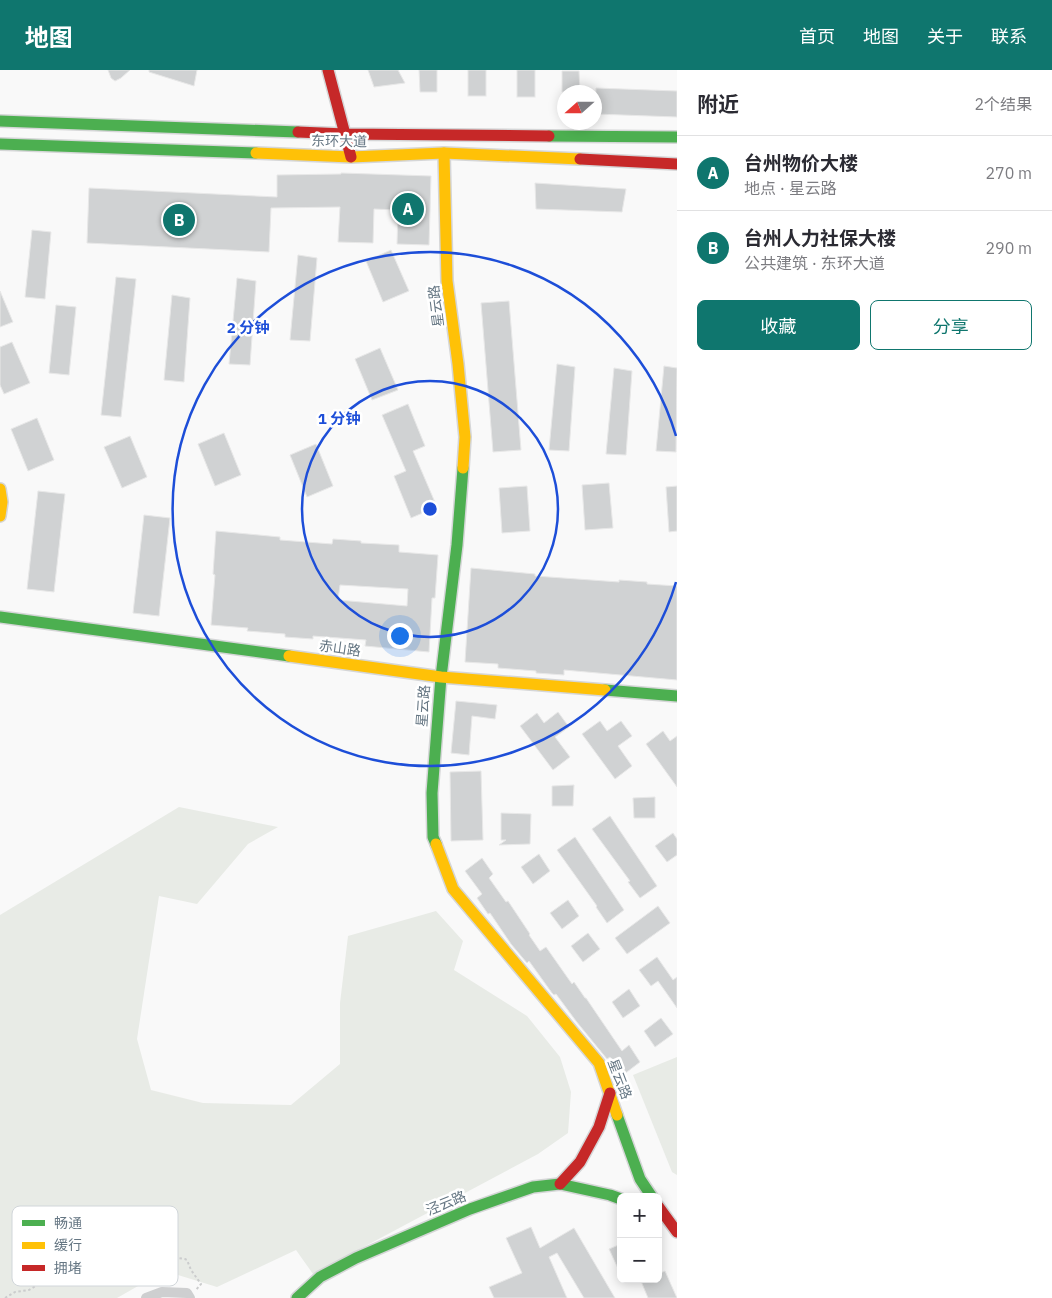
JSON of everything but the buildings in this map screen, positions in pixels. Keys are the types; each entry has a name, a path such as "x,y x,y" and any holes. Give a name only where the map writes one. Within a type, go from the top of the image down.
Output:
{"street":[{"path":"328,70 351,157"},
{"name":"东环大道","path":"0,121 346,134 677,137"},
{"name":"东环大道","path":"0,144 351,157 444,153 677,164"},
{"name":"星云路","path":"444,153 447,281 465,437 457,545 441,677 432,793 434,837 453,889 599,1063 640,1180 649,1193"},
{"path":"0,489 2,502 0,516"},
{"name":"赤山路","path":"0,616 441,677 677,696"},
{"path":"560,1184 580,1162 599,1127 610,1094"},
{"name":"泾云路","path":"298,1298 320,1277 356,1258 470,1209 533,1187 560,1184 617,1198"},
{"path":"662,1215 677,1232"},
{"path":"146,1298 162,1292 193,1294"}],"path":[{"path":"178,1258 188,1260 191,1270 202,1284 193,1294"},
{"path":"5,1298 15,1292 29,1290 36,1286"}],"shaded area":[{"path":"179,807 278,827 248,844 197,904 159,896 137,1039 151,1090 203,1103 291,1105 340,1064 340,1003 348,936 436,911 463,941 454,970 527,1016 560,1057 571,1092 568,1133 538,1154 313,1274 296,1250 217,1287 178,1275 178,1206 12,1206 12,1286 138,1286 117,1298 0,1298 0,915"},
{"path":"677,1057 677,1175 672,1172 633,1075"}],"traffic: fast":[{"path":"0,121 298,132"},
{"path":"549,136 677,137"},
{"path":"0,144 256,153"},
{"path":"436,844 433,837 432,793 441,677 457,545 463,468"},
{"path":"0,617 289,656"},
{"path":"605,690 677,696"},
{"path":"617,1115 640,1179 649,1193"},
{"path":"297,1298 320,1277 356,1258 470,1209 533,1187 560,1184 617,1198"}],"traffic: slow":[{"path":"256,153 351,157 444,153 580,159"},
{"path":"444,153 447,281 465,437 463,468"},
{"path":"0,489 2,502 0,516"},
{"path":"289,656 441,677 605,690"},
{"path":"436,844 453,889 599,1063 617,1115"}],"traffic: jam":[{"path":"328,70 351,157"},
{"path":"298,132 549,136"},
{"path":"580,159 677,164"},
{"path":"560,1184 580,1162 599,1127 610,1093"},
{"path":"662,1211 677,1232"}],"place":[{"name":"台州物价大楼","path":"408,209"},
{"name":"台州人力社保大楼","path":"179,220"}]}
